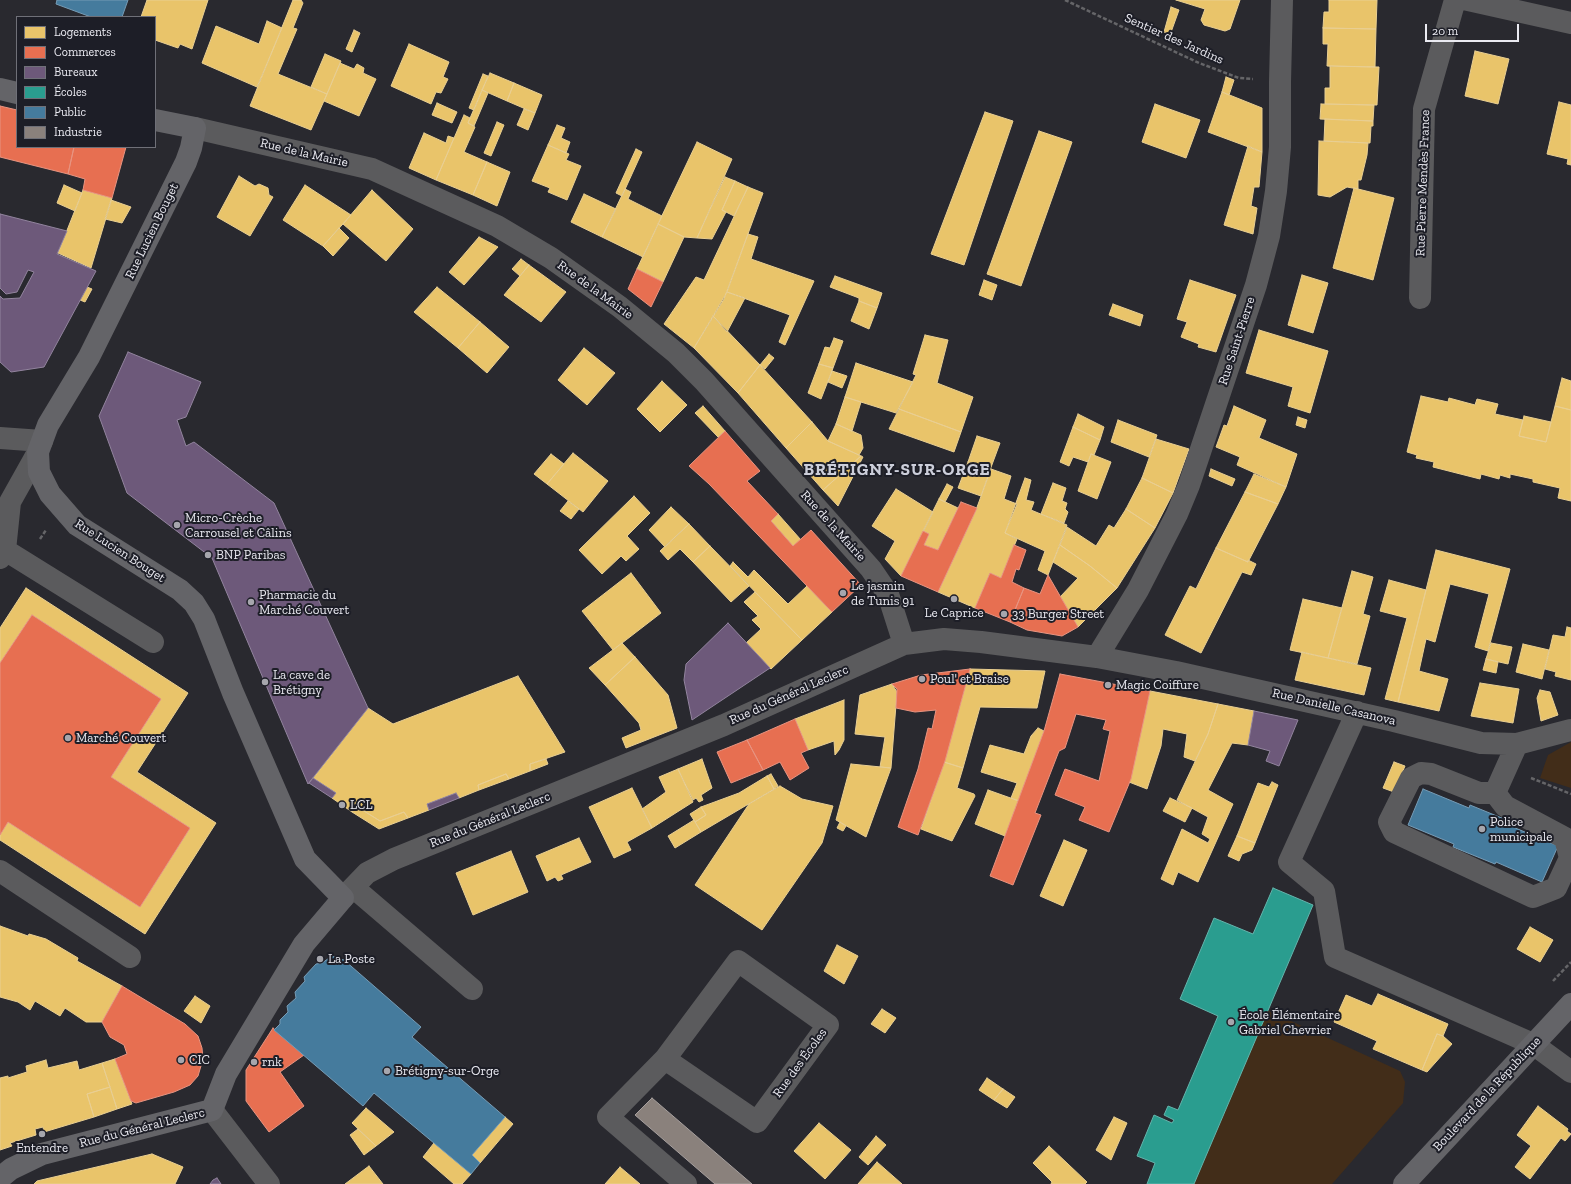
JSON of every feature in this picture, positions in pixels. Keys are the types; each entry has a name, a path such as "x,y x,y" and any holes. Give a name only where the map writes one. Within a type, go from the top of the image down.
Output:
{"main road":[{"path":"0,89 16,93"},
{"name":"Rue de la Mairie","path":"156,120 195,128"},
{"name":"Rue Lucien Bouget","path":"195,128 192,148 183,169 89,357 48,425 40,447 39,472 50,494 77,525 180,590 194,603 204,619 233,693 305,859 349,893"},
{"name":"Rue du Général Leclerc","path":"0,1178 11,1169 42,1154 212,1110 226,1074 304,944 349,893"},
{"name":"Boulevard de la République","path":"1404,1184 1571,1004"}],"street":[{"name":"Rue Saint-Pierre","path":"1097,657 1138,590 1183,499 1256,285 1269,236 1276,191 1280,147 1282,0"},
{"name":"Rue Pierre Mendès France","path":"1420,298 1424,109 1455,0"},
{"path":"1468,0 1571,23"},
{"name":"Rue de la Mairie","path":"195,128 372,169 497,226 550,258 620,307 676,353 704,381 870,569 888,594 904,644"},
{"path":"0,438 40,447 10,502 3,554 25,562 153,642"},
{"name":"Rue du Général Leclerc","path":"349,893 367,873 394,859 724,725 904,644 944,639 981,642 1097,657"},
{"name":"Rue Danielle Casanova","path":"1097,657 1176,672 1357,712 1481,743 1517,744 1571,730"},
{"path":"1357,712 1289,862 1324,891 1335,957 1533,1044 1571,1072"},
{"path":"1495,793 1517,744"},
{"path":"1421,773 1431,774 1479,793 1495,793 1505,806 1565,838 1570,858 1556,888 1532,897 1394,832 1390,822 1411,778 1421,773"},
{"path":"0,871 130,957"},
{"path":"349,893 472,989"},
{"name":"Rue des Écoles","path":"664,1059 757,1122 828,1025 738,961 664,1059 608,1117 686,1184"},
{"path":"212,1110 269,1184"}],"path":[{"name":"Sentier des Jardins","path":"1065,0 1199,63 1240,78 1280,82"},
{"path":"25,562 45,531 63,510"},
{"path":"1506,768 1571,794"}],"shaded area":[{"path":"1571,742 1571,788 1540,778 1548,755"},
{"path":"1267,1010 1400,1071 1405,1082 1403,1103 1332,1184 1194,1184"}],"building: Logements":[{"path":"147,0 208,0 192,49 180,44 178,48 156,40 156,16 141,16"},
{"path":"293,0 301,0 303,3 293,28 297,29 278,74 327,94 311,130 250,106"},
{"path":"1176,0 1240,0 1230,29 1225,31 1204,25 1201,20 1205,9"},
{"path":"1329,0 1377,0 1376,29 1323,28 1324,12 1329,12"},
{"path":"1171,7 1179,10 1170,35 1164,32"},
{"path":"267,21 282,28 257,87 202,63 216,26 259,44"},
{"path":"1323,28 1376,29 1375,67 1327,66 1328,44 1323,44"},
{"path":"354,30 360,33 352,52 346,49"},
{"path":"409,44 449,62 443,77 448,79 441,93 436,92 431,104 391,86"},
{"path":"1475,51 1509,59 1498,104 1465,96"},
{"path":"325,54 341,61 327,94 311,87"},
{"path":"340,63 354,69 357,64 364,68 363,73 376,79 359,116 324,101"},
{"path":"1330,66 1379,67 1377,105 1325,104 1325,88 1330,88"},
{"path":"490,73 514,83 507,101 482,90"},
{"path":"483,74 488,76 474,110 469,108"},
{"path":"1226,77 1234,80 1229,95 1222,92"},
{"path":"514,83 542,95 535,113 507,101"},
{"path":"482,90 488,93 474,126 468,123"},
{"path":"1222,92 1262,108 1262,152 1208,132"},
{"path":"1559,102 1571,105 1571,165 1567,164 1568,159 1547,154"},
{"path":"437,103 457,112 452,123 432,115"},
{"path":"1155,104 1200,120 1186,158 1142,142"},
{"path":"1321,104 1374,105 1373,121 1320,119"},
{"path":"524,109 535,113 528,130 517,125"},
{"path":"985,112 1013,121 964,265 931,254"},
{"path":"464,115 470,118 468,123 475,127 464,152 487,162 473,195 436,180"},
{"path":"1325,119 1373,121 1373,126 1371,126 1370,143 1324,141"},
{"path":"497,122 504,125 491,156 484,153"},
{"path":"557,125 565,128 561,138 570,142 566,153 548,145"},
{"path":"1039,131 1072,142 1021,286 987,274"},
{"path":"424,133 446,143 448,136 454,138 436,180 409,168"},
{"path":"1319,141 1368,143 1367,155 1361,180 1358,180 1358,189 1347,187 1330,197 1318,195"},
{"path":"697,142 732,159 697,238 684,237 658,224"},
{"path":"548,145 569,154 566,160 581,166 567,200 548,192 550,188 532,181"},
{"path":"1248,146 1262,152 1259,187 1254,187 1251,206 1257,208 1253,234 1224,225"},
{"path":"636,149 642,152 622,196 616,193"},
{"path":"487,162 510,172 497,206 473,195"},
{"path":"239,176 255,186 259,184 268,188 269,195 273,197 250,236 217,217"},
{"path":"725,177 735,181 722,210 726,212 712,239 697,238"},
{"path":"735,181 748,187 734,216 722,210"},
{"path":"64,185 82,193 75,211 57,203"},
{"path":"305,185 351,215 323,246 283,220"},
{"path":"748,187 763,193 724,299 694,348 664,324 696,277 704,280"},
{"path":"1354,188 1394,198 1373,280 1333,268"},
{"path":"625,189 631,192 628,199 662,216 643,257 602,237"},
{"path":"83,190 112,198 91,268 58,253"},
{"path":"372,190 413,229 386,261 343,224"},
{"path":"584,194 616,209 602,237 571,222"},
{"path":"111,200 131,207 122,223 105,219"},
{"path":"658,224 684,237 663,282 637,269"},
{"path":"339,228 349,238 333,256 323,246"},
{"path":"748,234 758,237 751,259 814,281 785,345 779,342 790,315 727,292"},
{"path":"479,237 498,247 464,285 449,272"},
{"path":"521,259 529,265 520,276 512,269"},
{"path":"529,265 566,292 541,322 504,295"},
{"path":"1302,275 1328,283 1313,333 1288,325"},
{"path":"835,276 882,293 877,308 859,301 859,298 830,287"},
{"path":"984,280 997,285 992,300 979,295"},
{"path":"1190,280 1236,295 1216,352 1198,347 1199,344 1181,337 1187,322 1177,319"},
{"path":"87,287 92,289 85,302 80,300"},
{"path":"437,287 480,322 458,348 414,312"},
{"path":"727,292 745,298 727,332 713,316"},
{"path":"859,301 877,308 869,329 851,321"},
{"path":"1113,304 1143,315 1140,326 1109,315"},
{"path":"713,316 760,365 738,393 694,348"},
{"path":"480,322 509,347 487,373 458,348"},
{"path":"1259,330 1328,351 1310,413 1288,406 1293,387 1246,373"},
{"path":"925,335 948,340 937,383 973,397 961,432 899,409 916,375 913,374"},
{"path":"834,338 843,341 833,368 819,364 825,347 830,348"},
{"path":"584,348 615,373 587,405 558,380"},
{"path":"769,354 774,358 765,369 760,365"},
{"path":"856,363 913,382 896,413 845,397"},
{"path":"819,364 833,368 821,399 808,393"},
{"path":"760,365 812,422 786,448 738,393"},
{"path":"832,371 847,376 842,388 828,382"},
{"path":"1562,378 1571,381 1571,410 1555,406"},
{"path":"662,381 687,405 660,432 637,409"},
{"path":"1421,396 1448,402 1449,398 1475,405 1477,399 1498,404 1495,414 1523,420 1519,436 1546,442 1555,406 1571,410 1571,501 1558,498 1560,488 1533,482 1533,479 1510,474 1510,478 1500,475 1499,479 1481,474 1480,479 1433,467 1434,462 1416,458 1417,455 1407,452"},
{"path":"845,397 861,402 852,431 836,424"},
{"path":"703,406 725,431 718,437 695,413"},
{"path":"1234,406 1266,420 1259,438 1297,454 1286,487 1237,465 1240,457 1216,447 1224,425 1227,426"},
{"path":"899,409 961,432 954,452 889,429"},
{"path":"1078,414 1104,427 1100,440 1073,427"},
{"path":"1524,416 1551,422 1546,442 1519,436"},
{"path":"1298,417 1307,420 1305,428 1296,425"},
{"path":"1118,420 1157,435 1149,457 1111,442"},
{"path":"812,422 828,441 861,456 823,490 786,448"},
{"path":"836,424 861,435 863,448 859,455 828,441"},
{"path":"1073,427 1100,440 1094,455 1091,454 1088,462 1073,457 1069,466 1060,462"},
{"path":"977,436 1000,443 990,470 968,462"},
{"path":"1156,439 1189,449 1173,493 1142,478"},
{"path":"573,453 608,481 583,512 547,484"},
{"path":"551,454 564,464 547,484 534,474"},
{"path":"1091,454 1111,462 1097,499 1078,491"},
{"path":"861,456 863,457 838,506 823,490"},
{"path":"968,462 990,470 981,496 958,488"},
{"path":"991,469 1011,476 1004,499 1017,504 1005,533 1017,539 1001,578 990,573 975,608 938,592 976,510"},
{"path":"1211,469 1235,479 1232,486 1209,476"},
{"path":"1254,474 1286,487 1278,504 1245,492"},
{"path":"1025,478 1031,480 1026,500 1034,502 1031,510 1067,525 1048,575 1038,570 1045,551 1005,533"},
{"path":"1142,478 1173,493 1155,528 1126,509"},
{"path":"1053,483 1066,488 1062,501 1067,503 1065,509 1068,512 1064,523 1041,514"},
{"path":"947,484 953,487 945,502 939,499"},
{"path":"896,489 933,512 901,576 885,559 895,541 872,526"},
{"path":"1245,492 1278,504 1248,562 1216,548"},
{"path":"634,496 650,513 627,536 639,549 626,561 621,556 602,574 579,550"},
{"path":"939,499 958,508 938,550 924,545 929,534 923,531"},
{"path":"568,501 579,509 571,519 560,511"},
{"path":"671,507 689,524 665,547 649,530"},
{"path":"1126,509 1155,528 1117,588 1090,566 1060,545 1067,527 1096,546 1109,525 1114,528"},
{"path":"778,514 801,540 793,546 771,521"},
{"path":"689,524 710,546 693,562 680,549 668,560 660,551"},
{"path":"1060,545 1090,566 1117,588 1078,627 1060,597 1078,578 1053,562"},
{"path":"710,546 749,586 731,602 693,562"},
{"path":"1216,548 1256,564 1251,575 1242,572 1201,653 1165,635 1190,586 1196,589"},
{"path":"1436,550 1510,569 1488,651 1475,647 1489,594 1450,584 1435,642 1426,639 1419,671 1448,679 1439,711 1398,702"},
{"path":"733,562 748,577 754,570 788,604 807,586 832,612 802,640 730,566"},
{"path":"1352,571 1373,577 1363,614 1370,616 1357,664 1328,658"},
{"path":"631,573 661,613 613,650 582,611"},
{"path":"1389,580 1426,590 1398,702 1385,699 1407,618 1380,611"},
{"path":"26,588 188,693 137,772 216,823 145,934 0,840 0,835 8,822 140,907 190,828 111,777 161,699 32,615 0,663 0,628"},
{"path":"755,592 802,640 771,669 746,643 761,629 752,620 758,616 744,602"},
{"path":"1303,599 1342,608 1328,658 1290,650"},
{"path":"1567,627 1571,628 1571,680 1555,676 1556,672 1545,669 1553,635 1565,637"},
{"path":"622,643 635,657 605,685 589,668"},
{"path":"1491,643 1512,647 1508,664 1486,659"},
{"path":"1523,644 1549,650 1542,679 1516,672"},
{"path":"1302,652 1371,668 1364,695 1295,680"},
{"path":"635,657 668,695 677,728 626,748 622,738 641,730 639,723 605,685"},
{"path":"1486,659 1498,662 1496,673 1483,670"},
{"path":"970,669 1045,671 1037,708 980,707 963,768 944,762"},
{"path":"518,676 565,752 530,764 530,771 509,779 506,774 478,785 479,790 459,798 456,793 427,804 429,810 408,818 404,812 380,821 356,806 352,812 332,798 336,793 313,778 368,708 393,724"},
{"path":"1480,683 1519,689 1513,723 1471,716"},
{"path":"892,684 897,692 891,768 880,767 885,737 855,734 860,695"},
{"path":"1540,690 1550,692 1558,715 1541,721 1537,698"},
{"path":"1150,691 1218,704 1208,734 1195,761 1184,757 1187,734 1163,729 1161,746 1147,789 1129,782"},
{"path":"844,700 844,740 839,750 835,755 834,741 808,750 795,719"},
{"path":"1218,704 1254,711 1248,745 1232,743 1208,790 1233,804 1198,882 1178,872 1173,885 1161,879 1182,829 1208,843 1210,839 1202,834 1208,817 1177,800 1208,734"},
{"path":"1038,728 1044,731 1019,801 1011,798 1017,783 981,772 990,745 1024,754 1031,736"},
{"path":"546,759 548,764 530,771 530,764"},
{"path":"702,759 712,788 701,795 703,800 699,802 696,798 693,800 678,769"},
{"path":"944,762 963,768 957,788 974,794 975,796 952,841 921,829"},
{"path":"1394,762 1405,766 1394,792 1383,788"},
{"path":"851,764 891,768 866,837 836,820"},
{"path":"678,769 693,802 652,828 642,809 666,792 659,777"},
{"path":"506,774 509,779 479,790 478,785"},
{"path":"771,774 778,786 774,789 767,776"},
{"path":"767,776 774,789 701,832 695,822 706,815 701,807 739,793"},
{"path":"1272,782 1278,785 1255,843 1237,836 1258,783 1269,787"},
{"path":"780,786 802,799 833,806 822,843 762,930 695,885 749,804"},
{"path":"632,788 652,828 627,842 631,850 614,858 589,807"},
{"path":"988,790 1019,801 1005,836 975,824"},
{"path":"1170,798 1192,808 1185,822 1163,811"},
{"path":"356,806 380,821 404,812 408,818 379,829 352,812"},
{"path":"701,807 706,815 695,822 690,814"},
{"path":"694,820 701,832 675,848 668,836"},
{"path":"840,822 846,826 843,831 837,828"},
{"path":"1237,836 1255,843 1252,850 1242,854 1239,861 1228,856"},
{"path":"579,838 591,862 561,875 563,879 558,881 555,877 547,881 536,856"},
{"path":"1064,840 1087,850 1063,906 1040,896"},
{"path":"511,851 528,892 473,915 456,873"},
{"path":"0,926 28,936 29,934 46,939 78,958 77,961 122,986 102,1022 86,1022 65,1008 60,1016 35,1001 30,1010 18,1002 0,997"},
{"path":"1530,927 1553,940 1540,962 1517,949"},
{"path":"837,945 858,956 844,984 824,971"},
{"path":"1378,994 1448,1024 1443,1036 1437,1034 1422,1070 1373,1049 1377,1041 1334,1022 1346,995 1372,1006"},
{"path":"195,996 210,1006 201,1023 184,1011"},
{"path":"882,1009 896,1018 885,1033 871,1024"},
{"path":"1437,1034 1443,1036 1452,1044 1427,1072 1422,1070"},
{"path":"115,1059 132,1104 117,1109 102,1063"},
{"path":"46,1060 48,1068 77,1061 79,1070 102,1063 110,1087 87,1094 94,1117 44,1132 43,1127 35,1129 36,1135 10,1143 12,1146 0,1150 0,1078 8,1076 8,1078 27,1072 26,1066"},
{"path":"987,1078 1003,1089 994,1100 979,1090"},
{"path":"110,1087 117,1109 94,1117 87,1094"},
{"path":"1003,1089 1015,1097 1007,1108 994,1100"},
{"path":"1538,1106 1568,1129 1567,1131 1571,1134 1565,1141 1561,1138 1530,1179 1515,1167 1531,1146 1517,1135"},
{"path":"366,1108 394,1132 376,1146 352,1123"},
{"path":"505,1117 513,1124 480,1163 472,1155"},
{"path":"1114,1117 1127,1123 1111,1160 1096,1150"},
{"path":"819,1123 851,1150 825,1179 794,1151"},
{"path":"358,1129 376,1146 364,1155 350,1135"},
{"path":"876,1136 886,1145 868,1165 859,1157"},
{"path":"434,1143 471,1174 462,1184 454,1184 423,1157"},
{"path":"1049,1146 1087,1182 1085,1184 1051,1184 1052,1182 1033,1163"},
{"path":"152,1154 183,1167 175,1184 34,1184 37,1181"},
{"path":"877,1162 902,1184 858,1184"},
{"path":"369,1166 383,1184 345,1184"},
{"path":"620,1167 640,1184 605,1184"}],"building: Commerces":[{"path":"0,106 16,110 16,148 74,148 68,174 0,157"},
{"path":"74,148 126,148 112,198 83,190 85,179 68,174"},
{"path":"637,269 663,282 651,307 628,289"},
{"path":"725,431 760,471 747,481 778,514 771,521 793,546 811,530 861,585 832,612 709,484 689,466"},
{"path":"961,502 977,508 938,592 901,576 923,531 929,534 924,545 938,550"},
{"path":"1014,545 1026,550 1019,570 1016,569 1012,582 1024,588 1010,622 975,608 990,573 1001,578"},
{"path":"1048,575 1078,627 1062,636 1027,630 1010,622 1024,588 1040,594"},
{"name":"Marché Couvert","path":"32,615 161,699 111,777 190,828 140,907 8,822 0,835 0,663"},
{"path":"970,669 945,761 918,835 898,827 918,769 928,728 932,729 936,710 915,712 896,708 897,689 892,684 921,675"},
{"path":"1060,674 1150,691 1131,779 1109,832 1079,820 1085,807 1055,795 1065,769 1099,781 1110,731 1103,729 1106,720 1076,714 1065,748 1059,751 1035,813 1041,815 1013,885 990,876 1044,731"},
{"path":"795,719 808,750 801,753 809,768 790,780 780,762 763,770 747,740"},
{"path":"747,740 763,770 731,783 717,752"},
{"path":"122,986 185,1024 198,1036 202,1048 203,1059 198,1076 190,1085 174,1092 136,1103 131,1101 115,1059 127,1054 124,1045 110,1037 102,1022"},
{"path":"273,1028 304,1055 280,1072 304,1106 269,1132 246,1101 246,1070"}],"building: Bureaux":[{"path":"0,214 67,231 57,254 96,271 44,367 11,372 0,362 0,296 3,299 20,298 34,272 28,270 17,292 6,294 0,288"},
{"path":"128,352 201,382 186,417 177,420 186,446 194,442 274,503 368,708 308,784 212,558 127,493 99,416"},
{"path":"728,623 770,668 692,720 684,680 686,664"},
{"path":"1254,711 1298,720 1279,766 1266,761 1270,751 1248,745"},
{"path":"313,778 336,793 332,798 309,783"},
{"path":"456,793 459,798 429,810 427,804"},
{"path":"217,1178 221,1184 210,1184 213,1180"}],"building: Écoles":[{"path":"1273,888 1313,905 1194,1184 1147,1184 1155,1163 1137,1156 1154,1115 1172,1123 1174,1120 1164,1115 1168,1106 1178,1110 1218,1016 1180,999 1214,918 1253,934"}],"building: Public":[{"path":"57,0 128,0 122,16 88,16 56,4"},
{"path":"1423,789 1469,808 1470,805 1514,823 1513,827 1558,846 1542,882 1496,862 1495,864 1453,847 1454,844 1408,825"},
{"name":"Brétigny-sur-Orge","path":"332,956 344,960 421,1027 412,1037 505,1117 472,1155 480,1163 471,1174 374,1093 363,1106 274,1030 280,1024 280,1020 288,1012 287,1006 296,998 295,992 305,981 304,977 316,964 322,963"}],"building: Industrie":[{"path":"652,1098 752,1184 715,1184 635,1115"}],"place":[{"name":"Micro-Crèche Carrousel et Câlins","path":"177,525"},
{"name":"BNP Paribas","path":"208,555"},
{"name":"Le jasmin de Tunis 91","path":"843,593"},
{"name":"Le Caprice","path":"954,599"},
{"name":"Pharmacie du Marché Couvert","path":"251,602"},
{"name":"33 Burger Street","path":"1004,614"},
{"name":"Poul' et Braise","path":"922,679"},
{"name":"La cave de Brétigny","path":"265,682"},
{"name":"Magic Coiffure","path":"1108,685"},
{"name":"Marché Couvert","path":"68,738"},
{"name":"LCL","path":"342,805"},
{"name":"Police municipale","path":"1482,829"},
{"name":"La Poste","path":"320,959"},
{"name":"École Élémentaire Gabriel Chevrier","path":"1231,1022"},
{"name":"CIC","path":"181,1060"},
{"name":"rnk","path":"254,1062"},
{"name":"Brétigny-sur-Orge","path":"387,1071"},
{"name":"Entendre","path":"42,1134"}],"district":[{"name":"BRÉTIGNY-SUR-ORGE","path":"897,470"}]}
